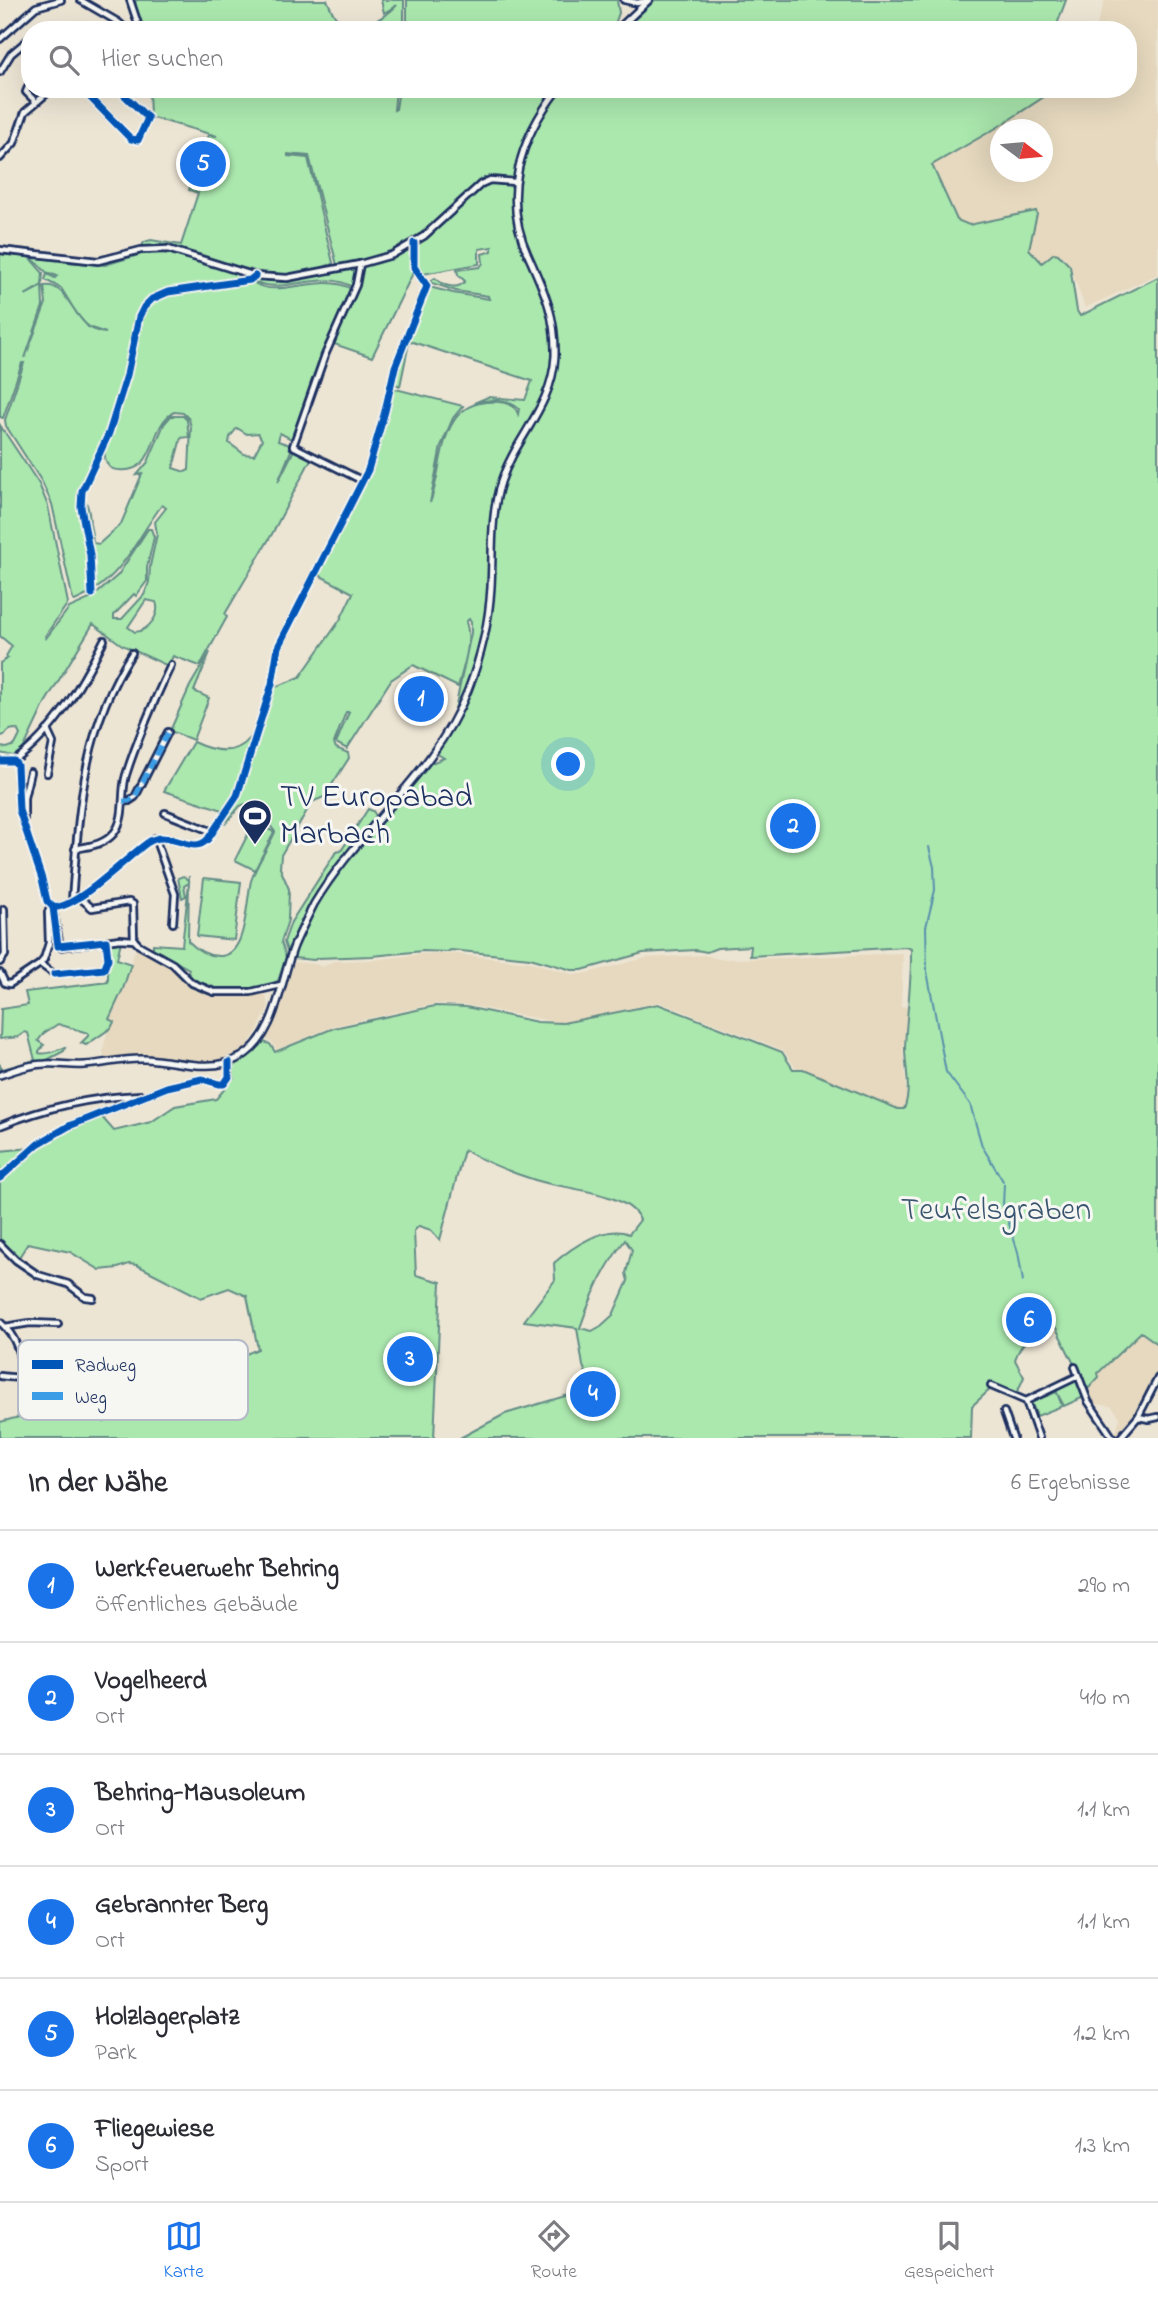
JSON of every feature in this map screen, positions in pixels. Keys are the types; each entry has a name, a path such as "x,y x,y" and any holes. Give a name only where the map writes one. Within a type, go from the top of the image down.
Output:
{"main road":[{"path":"626,21 648,1"},
{"path":"0,1075 43,1064 86,1065 140,1059 207,1066 229,1062 248,1052 269,1024 294,946 319,897 443,739 468,691 487,626 498,492 513,454 543,404 552,375 555,343 552,310 522,239 515,211 515,183 526,139 552,98"}],"street":[{"path":"0,39 36,7 61,0"},
{"path":"80,0 116,21"},
{"path":"130,0 138,21"},
{"path":"624,0 637,3 648,1"},
{"path":"624,0 634,13"},
{"path":"0,72 11,54 21,46"},
{"path":"32,98 36,102"},
{"path":"0,158 12,146 23,116 41,98"},
{"path":"91,98 134,140 138,140 148,118 127,98"},
{"path":"0,250 98,261 141,250 168,249 255,275 287,278 392,255 414,243 481,184 490,180 515,183"},
{"path":"52,907 64,907 79,898 155,838 203,845 237,796 272,684 278,648 363,481 379,434 401,347 427,286 414,267 414,243"},
{"path":"360,264 356,285 329,343 293,446 363,481"},
{"path":"92,594 90,555 80,507 82,491 109,433 127,375 139,317 144,307 152,299 168,292 250,280 255,275"},
{"path":"0,761 14,761 26,753 47,730 77,689 104,640"},
{"path":"72,900 81,794 92,747 115,685 132,653"},
{"path":"75,849 101,843 110,837 119,823 125,776 171,665"},
{"path":"47,730 53,743 47,773"},
{"path":"123,801 130,801 135,797 168,732"},
{"path":"14,761 17,765 19,810 47,901 52,907 58,946 134,940"},
{"path":"23,820 24,798 30,772"},
{"path":"165,813 215,830"},
{"path":"155,838 175,894 173,923"},
{"path":"79,898 92,908 129,902 133,904 134,940 139,946 173,964 192,983 214,992 251,992 281,985"},
{"path":"0,973 5,983 10,984 40,964 48,950 48,912 52,907"},
{"path":"0,962 5,955 4,909"},
{"path":"40,964 54,974 104,969 107,959 106,941"},
{"path":"0,1178 54,1133 142,1095 202,1079 225,1084 229,1077 229,1062"},
{"path":"0,1126 36,1111 72,1103 103,1097 142,1095"},
{"path":"0,1244 16,1260 38,1275 68,1284 85,1297 93,1298"},
{"path":"0,1322 18,1349"},
{"path":"5,1327 30,1323 58,1324"},
{"path":"1074,1367 1088,1401 1113,1438"},
{"path":"0,1376 18,1376"},
{"path":"1026,1401 1078,1376"},
{"path":"1120,1438 1138,1417 1158,1378"},
{"path":"991,1386 1026,1401 1039,1438"},
{"path":"1004,1412 1013,1438"},
{"path":"1138,1417 1158,1417"}],"shaded area":[{"path":"1105,0 1158,0 1158,274 1085,308 1070,266 1063,256 1058,254 1043,263 1029,249 1036,211 969,225 957,220 932,165 990,132 990,182 1053,182 1053,119 1010,119 1042,98 1137,98 1137,21 1098,21"},
{"path":"136,946 172,967 199,991 212,995 264,991 269,1006 246,1048 233,1057 207,1064 147,1056 105,1060 103,1050 111,1015 123,989"},
{"path":"903,953 901,1006 907,1007 903,1052 907,1101 904,1109 898,1109 795,1067 783,1050 659,1002 562,1023 466,1005 434,1004 334,1026 276,1050 272,1042 265,1039 292,962 322,967 334,961 456,954 530,962 572,974 583,974 645,958 704,955 718,959 785,958"},
{"path":"1141,1331 1158,1344 1158,1373 1153,1376 1135,1413 1115,1436 1120,1417 1111,1406 1092,1404 1084,1387"}],"green space":[{"path":"327,0 339,21 139,21 135,2"},
{"path":"381,0 404,0 404,21 375,21 397,5 384,13"},
{"path":"407,0 617,0 619,13 616,21 407,21"},
{"path":"655,0 1066,0 1058,21 633,21"},
{"path":"149,98 395,98 394,110 398,98 1042,98 1010,119 990,119 990,132 932,165 957,220 969,225 1036,211 1029,249 1042,263 1054,253 1070,266 1080,316 1158,277 1158,1344 1141,1332 1098,1373 1099,1377 1087,1390 1056,1328 1036,1335 1021,1346 1015,1360 1024,1377 1017,1393 995,1385 972,1406 971,1438 460,1438 505,1414 589,1389 591,1385 583,1366 577,1328 524,1321 555,1280 554,1263 599,1235 610,1232 629,1234 640,1220 633,1210 609,1197 535,1180 464,1150 440,1240 431,1230 419,1226 414,1231 416,1275 441,1282 434,1438 0,1438 0,1422 18,1417 18,1420 104,1422 248,1420 248,1353 258,1349 247,1296 229,1288 201,1298 137,1265 100,1270 70,1252 28,1243 18,1259 0,1242 0,1151 31,1148 55,1134 100,1115 114,1131 151,1122 175,1106 216,1099 234,1078 233,1066 264,1042 270,1044 275,1052 334,1028 435,1006 466,1007 537,1022 563,1023 658,1004 782,1052 793,1069 803,1069 898,1109 904,1109 908,1094 905,1048 911,949 906,947 750,956 751,946 717,948 707,952 696,950 643,953 582,970 572,970 530,958 451,950 314,960 294,958 302,933 315,907 351,855 431,763 444,758 436,753 454,714 466,655 458,687 413,665 391,680 347,749 336,743 349,712 346,712 334,743 336,748 348,753 349,758 324,797 312,802 281,855 280,868 289,889 288,920 281,942 286,957 278,981 243,991 219,989 197,982 187,975 189,969 153,949 153,944 182,946 189,884 188,941 203,952 221,956 230,953 241,937 251,881 275,832 266,820 268,815 245,804 222,824 229,812 164,791 193,742 223,750 244,744 252,735 271,689 300,677 340,620 353,593 315,573 365,482 393,391 396,389 463,406 453,418 441,446 430,503 446,437 453,422 463,411 477,404 504,403 513,406 518,414 519,409 504,401 474,403 488,397 525,400 532,381 413,342 409,343 400,386 393,383 396,367 429,287 489,299 488,296 456,291 429,282 435,278 450,286 462,284 465,281 458,275 457,270 480,267 483,263 482,254 492,251 492,247 479,249 479,264 423,274 416,267 416,249 420,242 471,194 470,190 411,241 379,255 337,265 309,156 288,154 308,158 333,263 331,267 329,265 290,275 271,274 180,249 141,248 144,242 151,240 181,245 198,193 189,190 209,135 217,136 150,117","holes":["469,619 471,633 467,654 466,622","625,1240 632,1250 626,1273 628,1281 613,1315 592,1331 580,1328 599,1282"]},
{"path":"412,249 412,275 372,357 331,343 361,266 378,263"},
{"path":"148,252 161,253 211,264 248,277 266,288 328,283 340,284 352,291 328,343 295,437 293,440 280,433 278,441 293,446 278,482 294,450 311,459 272,534 225,614 227,617 200,666 173,656 168,666 122,645 93,624 45,703 21,754 13,756 0,753 0,747 15,745 20,735 15,729 0,736 0,663 8,658 6,656 12,646 0,636 0,425 39,484 48,506 68,603 46,638 69,608 92,598 118,575 148,529 151,529 154,537 147,567 147,581 136,596 134,594 114,615 114,619 122,619 144,595 149,582 157,534 155,522 166,508 162,505 132,551 105,582 94,590 93,572 90,573 89,594 73,600 52,504 42,482 6,426 5,420 24,363 3,418 0,417 0,254 29,257 43,273 42,285 25,295 42,286 43,306 25,358 46,303 44,286 61,291 74,309 61,288 45,280 47,274 55,278 57,276 46,272 32,258 105,265","holes":["126,366 132,368 105,450 107,465 119,470 140,465 147,457 160,428 174,412 183,413 189,419 191,427 189,470 185,472 173,468 181,438 189,437 187,420 183,416 171,416 164,424 148,462 137,475 142,474 121,524 99,544 93,543 89,509 85,500 79,500 84,479 106,436","237,428 247,434 258,433 262,440 254,455 244,454 229,443","146,600 156,602 157,612 149,625 135,632 128,627"]},
{"path":"358,268 353,288 330,280 279,286 255,282 257,279 282,282"},
{"path":"210,652 194,691 209,698 193,740 170,731 190,686"},
{"path":"368,809 376,816 314,897 287,951 284,942 291,922 336,852 341,851"},
{"name":"TV Europabad Marbach","path":"254,822 274,832 255,870 235,860"},
{"path":"183,876 189,880 184,886 186,896 182,898 178,878"},
{"path":"204,878 241,882 234,940 197,936"},
{"path":"121,941 117,959 131,964 109,1019 114,1022 111,1028 86,1045 81,1043 88,1033 58,1024 44,1033 38,1041 44,1045 39,1053 46,1054 65,1048 64,1051 47,1060 0,1071 0,1065 3,1069 35,1060 28,1033 0,1039 1,1009 28,1005 25,992 108,982 108,944"},
{"path":"1075,1379 1084,1397 1064,1406 1057,1393 1062,1406 1037,1416 1031,1402 1057,1392 1056,1389"}],"waterway":[{"name":"Teufelsgraben","path":"929,847 934,867 935,890 926,927 927,971 946,1072 970,1104 982,1146 1003,1181"},
{"name":"Teufelsgraben","path":"1004,1184 1003,1205 1018,1252 1023,1281"}],"marked path":[{"path":"123,801 135,797 168,732"}],"cycle path":[{"path":"91,98 131,139 138,140 148,118 127,98"},
{"path":"0,761 14,761 17,765 19,810 47,901 53,907 74,901 147,843 156,839 172,839 195,845 208,839 237,796 272,684 278,647 368,470 395,367 427,286 414,267 414,243"},
{"path":"92,594 90,555 81,507 82,491 109,433 127,375 139,317 144,307 152,299 168,292 250,280 255,276"},
{"path":"53,907 58,946 106,941 108,959 104,969 54,974"},
{"path":"0,1178 38,1144 69,1126 167,1087 202,1079 224,1084 229,1077 229,1062"}],"place":[{"name":"Holzlagerplatz","path":"203,164"},
{"name":"Werkfeuerwehr Behring","path":"421,699"},
{"name":"Vogelheerd","path":"793,826"},
{"name":"TV Europabad Marbach","path":"255,846"},
{"name":"Fliegewiese","path":"1029,1320"},
{"name":"Behring-Mausoleum","path":"410,1359"},
{"name":"Gebrannter Berg","path":"593,1394"}]}
